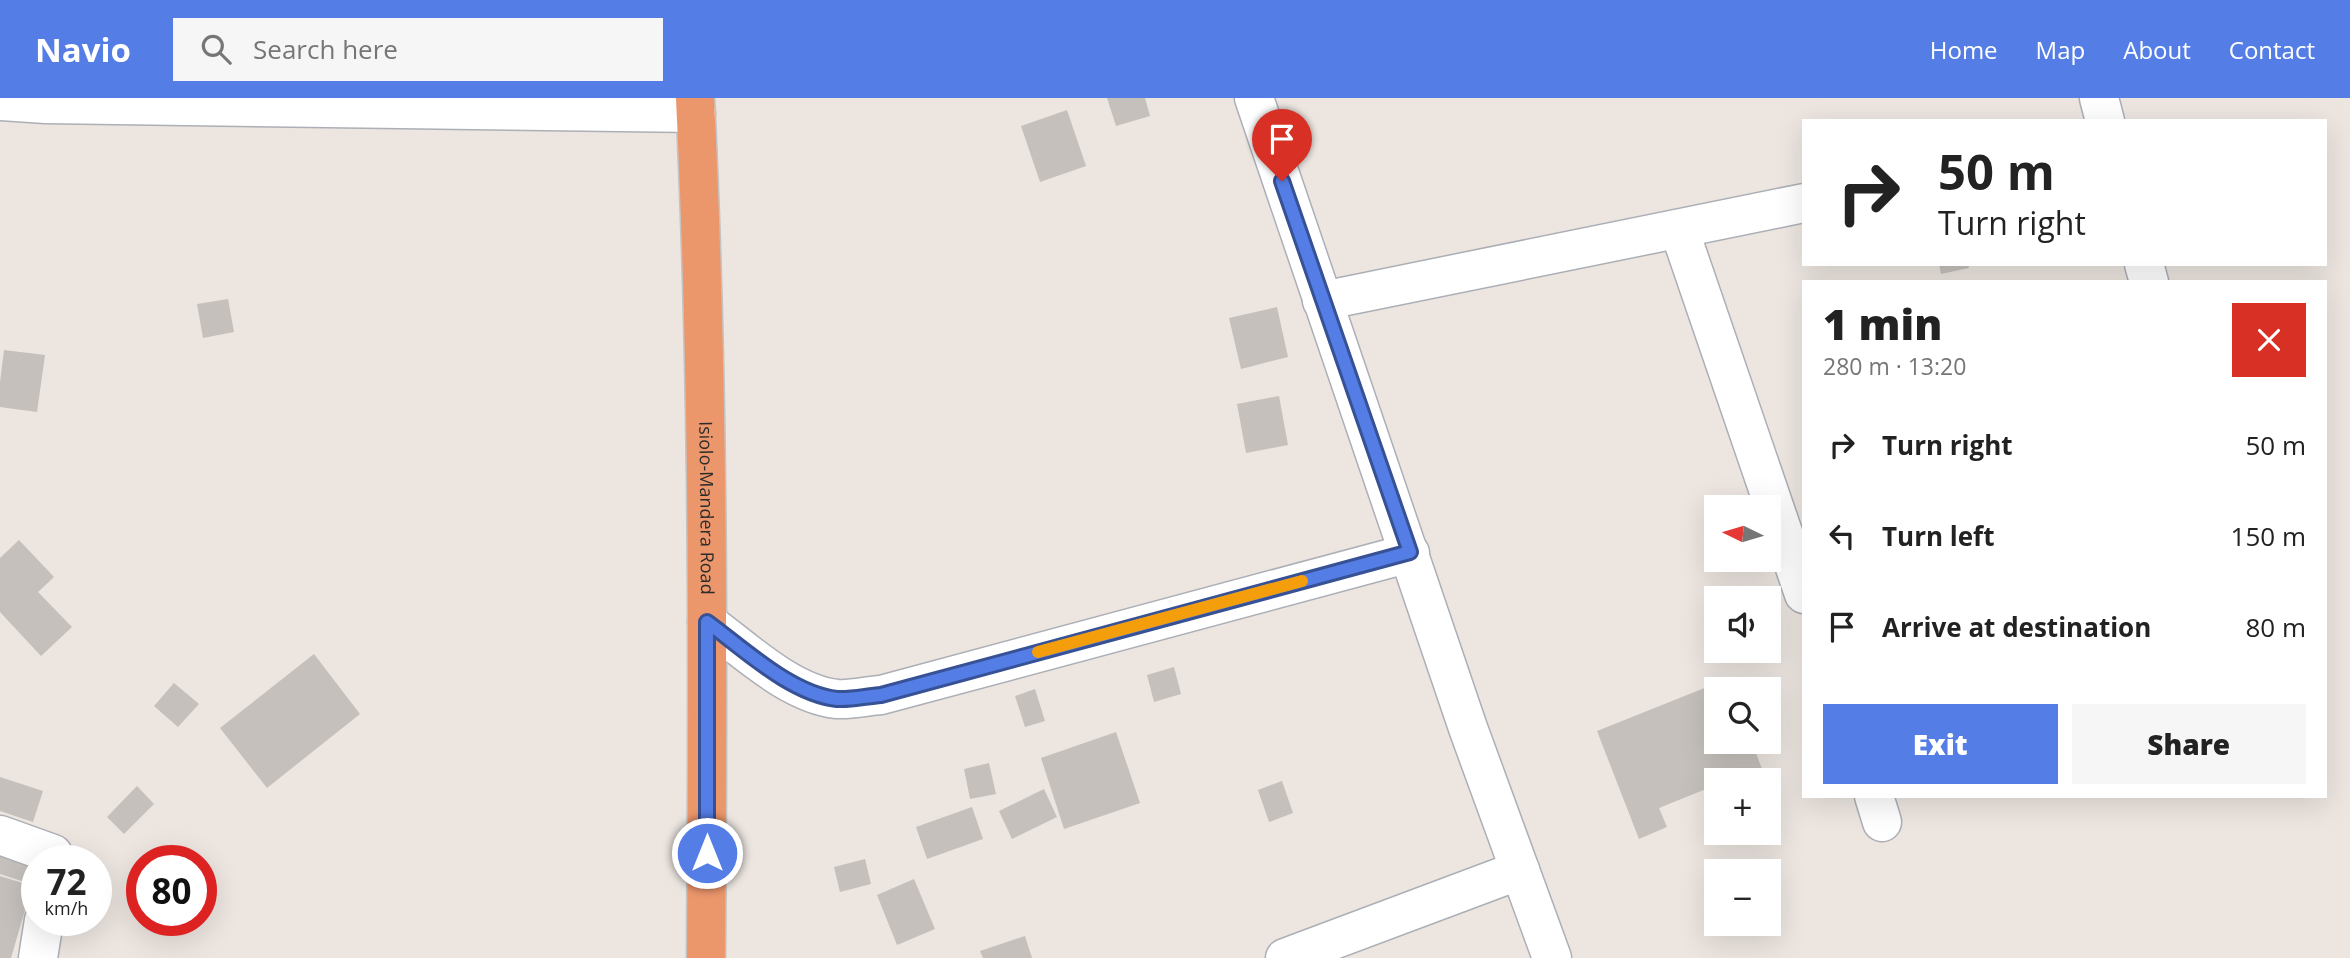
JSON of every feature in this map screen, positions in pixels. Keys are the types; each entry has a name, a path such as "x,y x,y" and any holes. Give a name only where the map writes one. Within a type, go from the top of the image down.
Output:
{"highway":[{"name":"Isiolo-Mandera Road","path":"695,105 704,383 707,622 706,958"}],"street":[{"path":"1254,98 1468,728 1552,958"},
{"path":"2099,98 2104,119"},
{"path":"0,101 46,104 695,105"},
{"path":"1322,301 1802,203"},
{"path":"1679,229 1802,588"},
{"path":"707,622 790,682 813,695 839,699 881,695 1410,552"},
{"path":"0,835 33,845"},
{"path":"1285,958 1520,870"},
{"path":"38,958 41,936"}],"building":[{"path":"1107,98 1145,98 1150,116 1116,126"},
{"path":"1067,110 1086,166 1040,182 1021,126"},
{"path":"1939,266 1968,266 1969,268 1941,274"},
{"path":"228,299 234,332 203,338 197,304"},
{"path":"1277,307 1288,357 1241,369 1229,318"},
{"path":"4,350 45,355 37,412 0,407"},
{"path":"1279,396 1288,445 1246,453 1237,404"},
{"path":"19,540 54,577 38,592 72,627 41,656 0,612 0,558"},
{"path":"314,654 360,714 267,788 220,728"},
{"path":"1174,667 1181,694 1154,702 1147,675"},
{"path":"174,683 199,704 178,727 154,706"},
{"path":"1704,688 1704,754 1756,754 1762,768 1704,768 1704,790 1659,808 1667,827 1639,839 1597,731"},
{"path":"1035,689 1045,721 1025,727 1015,696"},
{"path":"1116,732 1140,803 1064,829 1041,758"},
{"path":"989,763 996,794 970,799 964,769"},
{"path":"0,777 43,791 33,822 0,811"},
{"path":"1282,781 1293,813 1269,822 1258,790"},
{"path":"137,786 154,804 124,834 107,817"},
{"path":"1044,789 1057,817 1012,839 999,811"},
{"path":"972,807 983,839 927,859 916,827"},
{"path":"0,844 21,851 21,881 0,874"},
{"path":"865,859 871,884 840,892 834,867"},
{"path":"0,876 21,883 21,924 11,958 0,958"},
{"path":"914,879 935,929 897,945 877,895"},
{"path":"1025,936 1032,958 983,958 980,951"}],"slow traffic":[{"path":"1038,652 1302,581"}],"route":[{"path":"707,853 707,622 790,682 813,695 839,699 881,695 1410,552 1282,181"}]}
